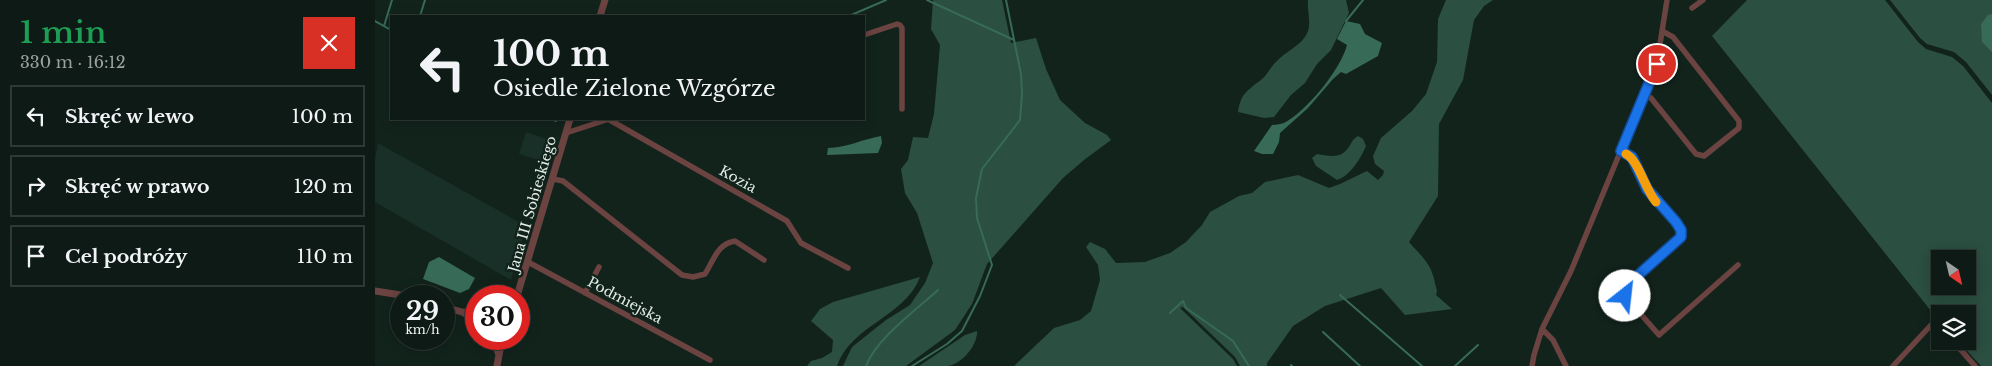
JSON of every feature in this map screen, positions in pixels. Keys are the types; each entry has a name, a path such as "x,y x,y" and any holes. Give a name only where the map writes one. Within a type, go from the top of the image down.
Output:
{"street":[{"path":"600,15 605,0"},
{"path":"1532,366 1533,355 1542,328 1571,271 1657,64 1667,0"},
{"path":"1692,8 1703,0"},
{"path":"865,35 897,24 902,28 902,110"},
{"path":"1644,94 1651,98 1696,154 1704,156 1739,128 1739,121 1673,37 1662,31"},
{"name":"Jana III Sobieskiego","path":"520,285 570,120"},
{"name":"Kozia","path":"566,133 606,120"},
{"name":"Kozia","path":"611,120 787,221 801,243 848,268"},
{"path":"1621,151 1632,157 1647,189 1676,222 1682,234 1681,237 1626,286 1625,296 1659,336 1738,265"},
{"path":"553,178 563,181 681,274 693,277 705,274 721,246 726,242 735,241 764,260"},
{"name":"Podmiejska","path":"528,262 710,360"},
{"path":"585,293 599,268"},
{"path":"375,291 390,293"},
{"path":"455,310 465,314"},
{"path":"1893,366 1931,325"},
{"path":"1542,328 1553,340 1567,366"},
{"path":"497,350 499,354"},
{"path":"497,366 500,350"},
{"path":"1961,350 1975,366"}],"shaded area":[{"path":"933,0 1002,0 1011,43 1036,38 1046,69 1060,100 1085,123 1107,135 1111,140 1063,178 987,264 972,304 955,330 906,366 843,366 852,347 886,320 910,305 925,283 933,263 917,213 905,193 901,169 908,160 913,137 928,138 934,114 940,45 931,29"},
{"path":"1308,0 1346,0 1349,13 1331,50 1317,64 1305,83 1291,95 1274,117 1264,118 1238,112 1243,96 1264,77 1281,57 1306,36 1309,23"},
{"path":"1446,0 1493,0 1484,6 1474,20 1463,80 1439,124 1438,196 1409,242 1431,270 1437,289 1436,295 1452,309 1405,315 1381,288 1325,306 1293,326 1267,363 1267,366 1240,366 1235,357 1183,307 1180,308 1233,359 1237,366 1014,366 1054,328 1080,320 1091,311 1100,280 1098,265 1086,247 1090,242 1105,249 1116,263 1145,262 1170,253 1186,242 1202,225 1210,212 1239,196 1252,193 1265,182 1298,175 1329,188 1367,171 1378,180 1384,171 1375,164 1373,156 1381,138 1412,111 1426,94 1437,62 1438,19"},
{"path":"1747,0 1885,0 1918,42 1926,49 1952,57 1963,66 1992,103 1992,366 1981,366 1966,350 1976,350 1976,305 1931,305 1931,311 1712,36"},
{"path":"1890,0 1992,0 1992,95 1966,62 1954,52 1927,44 1920,38"},
{"path":"1992,14 1992,52 1982,42 1981,24 1988,15"},
{"path":"1346,21 1360,24 1365,34 1382,43 1378,56 1346,74 1341,72 1333,79 1308,108 1280,133 1279,142 1273,154 1262,154 1254,151 1272,125 1284,123 1302,110 1338,66 1347,45 1337,39"},
{"path":"526,132 552,141 545,162 519,154"},
{"path":"881,136 882,143 878,153 827,155 828,148 841,147"},
{"path":"1358,136 1363,139 1366,146 1351,171 1342,178 1337,180 1316,166 1312,158 1317,154 1334,156 1342,154 1354,138"},
{"path":"378,143 526,226 511,280 375,202 375,160"},
{"path":"439,257 475,278 471,285 465,285 465,291 460,293 455,291 455,285 439,285 423,279 429,262"},
{"path":"920,277 913,291 903,302 854,340 844,352 837,366 807,366 811,361 822,358 832,352 833,340 811,321 820,309 833,302"},
{"path":"977,331 972,348 959,362 948,366 919,366 965,335"}],"waterway":[{"path":"384,26 392,0"},
{"path":"420,15 425,0"},
{"path":"851,15 886,0"},
{"path":"927,0 1014,40"},
{"path":"912,366 947,344 962,331 980,296 992,265 977,218 976,198 982,169 1020,120 1022,94 1021,74 1006,0"},
{"path":"1346,21 1363,0"},
{"path":"375,21 390,29"},
{"path":"866,366 887,335 938,290"},
{"path":"1340,295 1422,366"},
{"path":"1170,313 1183,301 1186,308 1233,341 1249,366"},
{"path":"1323,332 1360,366"},
{"path":"1455,366 1478,345"}],"slow traffic":[{"path":"1626,154 1632,157 1637,165 1647,189 1656,202"}],"route":[{"path":"1625,296 1626,286 1681,237 1682,234 1676,222 1652,197 1632,157 1621,151 1657,64"}]}
